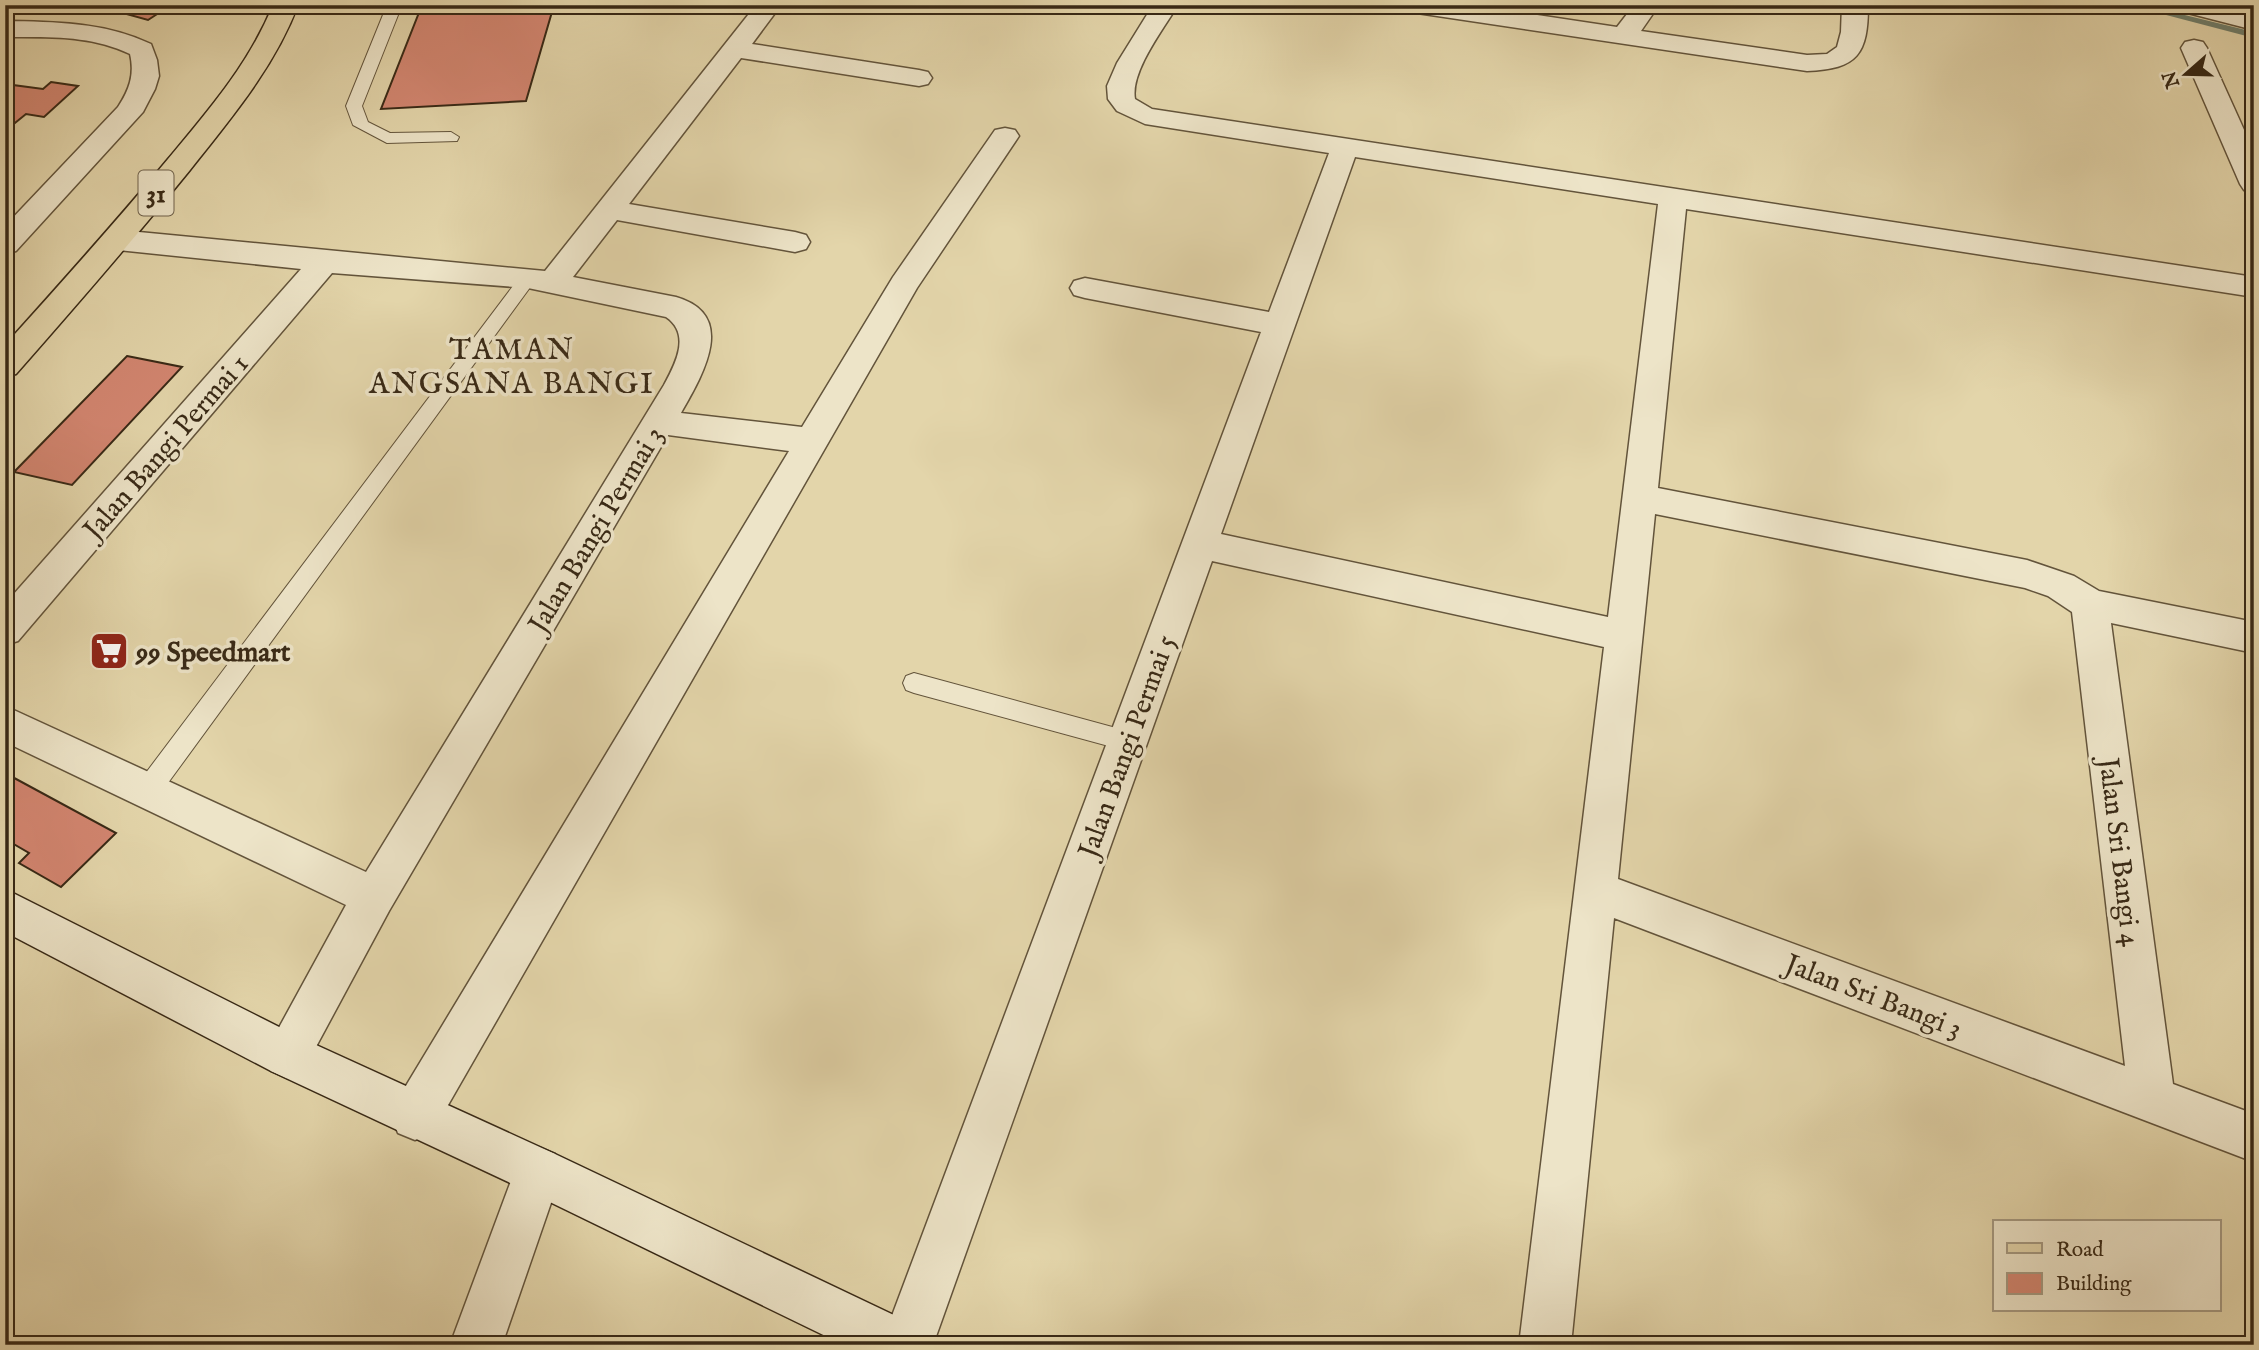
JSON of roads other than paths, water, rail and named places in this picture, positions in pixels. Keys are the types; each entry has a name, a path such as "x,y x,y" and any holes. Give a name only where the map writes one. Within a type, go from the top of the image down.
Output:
{"main road":[{"name":"31","path":"5,366 118,240 256,68 278,28 286,5"}],"street":[{"path":"540,280 611,210 769,5"},
{"path":"1166,5 1122,81 1120,96 1127,107 1145,116 2254,288"},
{"path":"1417,5 1807,63 1828,63 1843,58 1850,50 1854,5"},
{"path":"1624,36 1647,5"},
{"path":"2185,5 2254,22"},
{"path":"5,29 89,32 120,38 142,50 148,70 142,92 129,112 5,244"},
{"path":"735,48 919,78"},
{"path":"2194,48 2254,184"},
{"path":"415,1116 904,284 1005,136"},
{"name":"Jalan Bangi Permai 5","path":"907,1345 1345,147"},
{"path":"1545,1345 1673,198"},
{"path":"611,210 795,242"},
{"name":"Jalan Bangi Permai 3","path":"118,240 324,262 540,280 676,308 691,320 698,335 696,352 659,422 374,897 287,1055"},
{"name":"Jalan Bangi Permai 1","path":"5,630 324,262"},
{"path":"1085,288 1280,325"},
{"path":"659,422 812,441"},
{"path":"1640,498 2027,574 2061,586 2090,604 2254,638"},
{"path":"1200,544 1624,636"},
{"name":"Jalan Sri Bangi 4","path":"2090,604 2152,1100"},
{"path":"5,723 374,897"},
{"name":"Jalan Sri Bangi 3","path":"1597,891 2254,1138"},
{"path":"5,909 287,1055 538,1171 901,1345"},
{"path":"476,1345 538,1171"}],"lane":[{"path":"395,5 354,106 361,125 387,138 451,137"},
{"path":"148,790 540,280"},
{"path":"914,683 1127,741"}],"waterway":[{"path":"2132,5 2254,35"}],"place":[{"name":"99 Speedmart","path":"109,651"}],"district":[{"name":"TAMAN ANGSANA BANGI","path":"512,366"}]}
